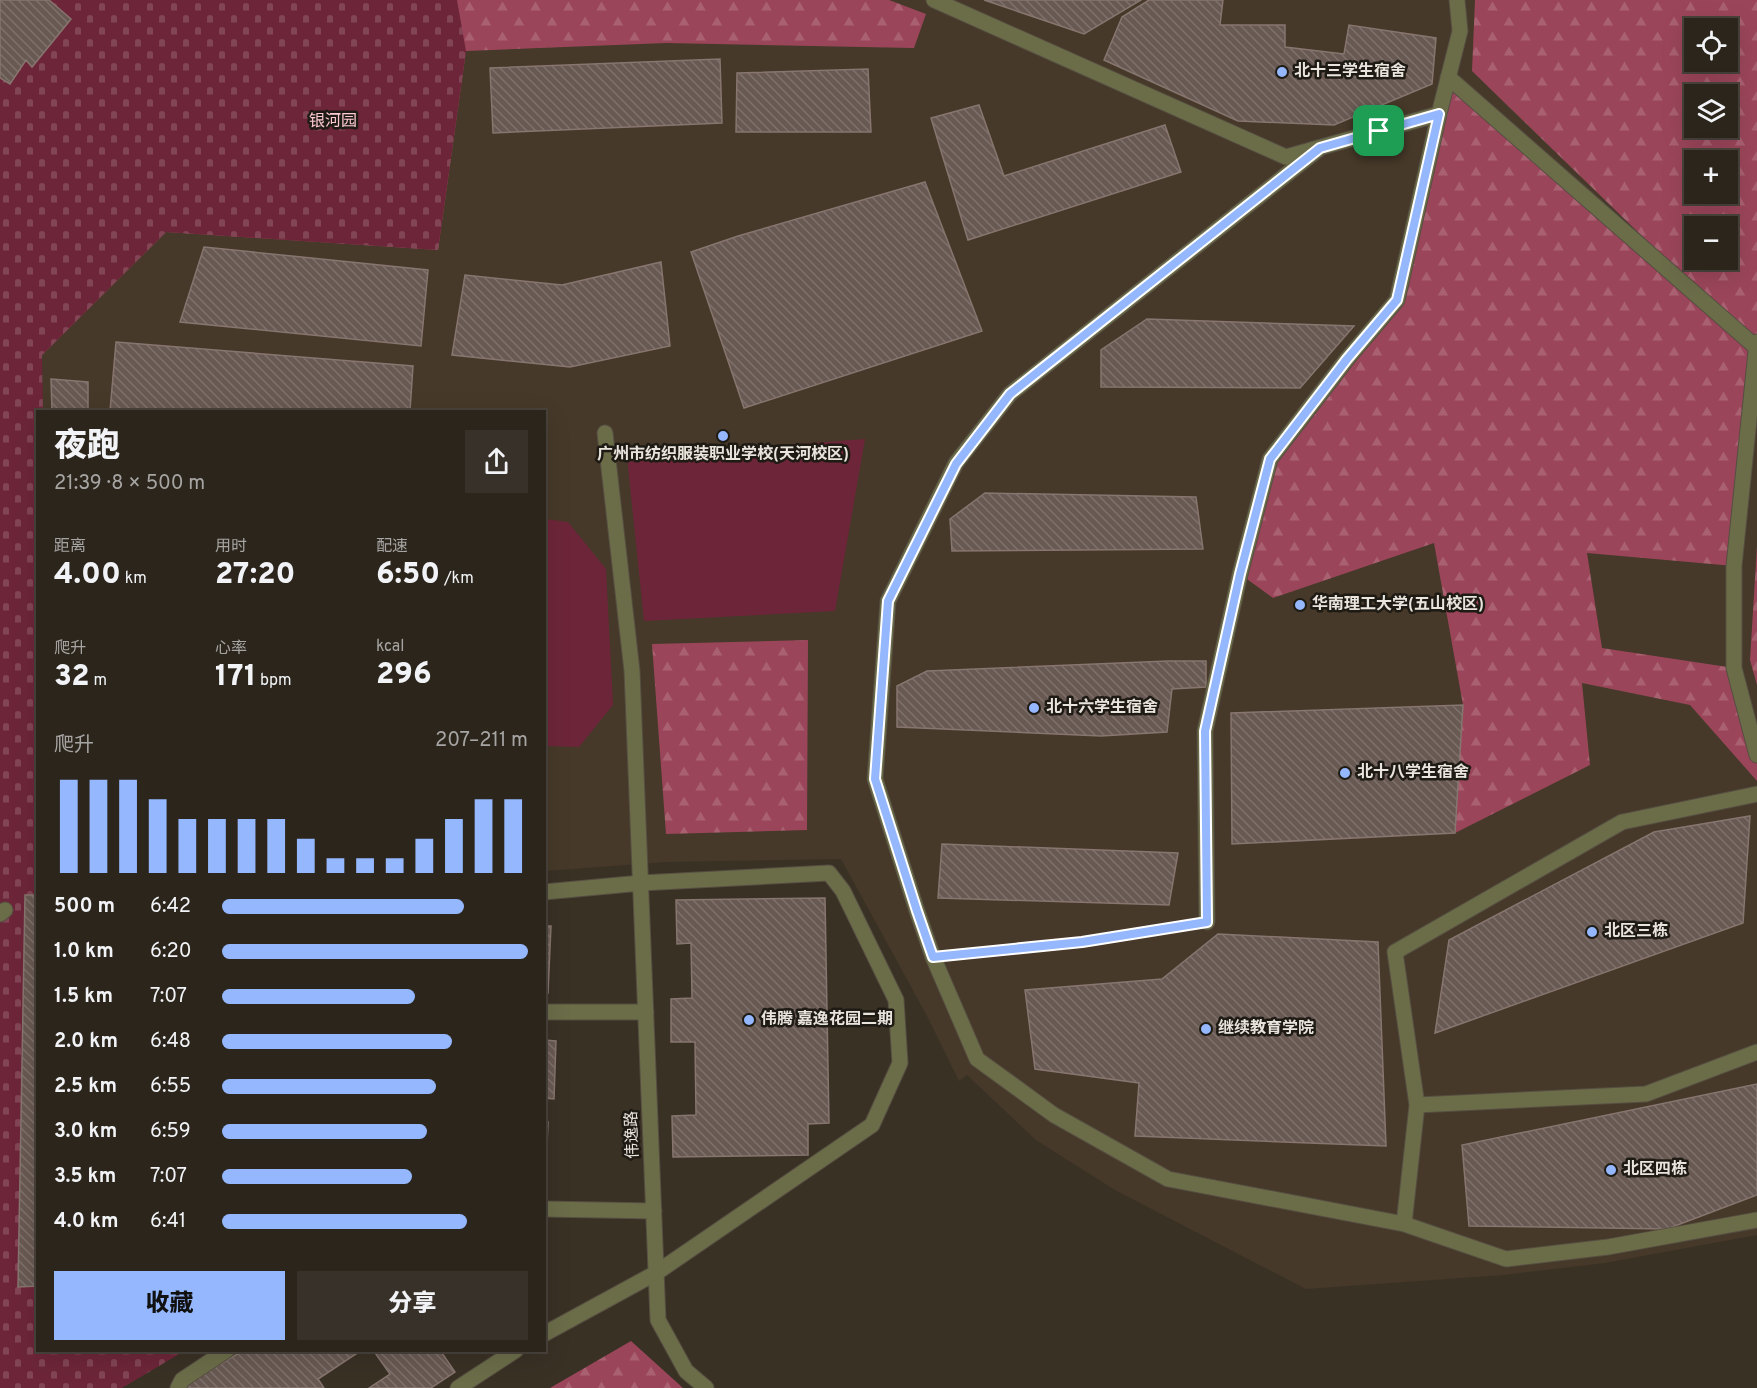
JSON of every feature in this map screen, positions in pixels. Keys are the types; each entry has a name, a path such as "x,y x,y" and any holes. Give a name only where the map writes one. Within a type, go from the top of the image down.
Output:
{"street":[{"path":"934,0 1286,157 1439,114"},
{"path":"1207,922 1205,731 1240,574 1270,459 1347,359 1397,300 1460,31 1457,0"},
{"path":"1448,77 1756,345 1734,566 1734,668 1757,755"},
{"path":"1320,148 1010,394 956,464 888,601 875,779 933,957 976,1059 1054,1115 1168,1179 1404,1224 1506,1259 1608,1247 1757,1220"},
{"name":"伟逸路","path":"604,433 632,671 658,1320 686,1371 706,1388"},
{"path":"1404,1224 1417,1105 1395,952 1622,822 1757,794"},
{"path":"546,892 641,883 829,873 843,891 896,1000 900,1063 872,1125 657,1273 546,1333"},
{"path":"546,1012 646,1012"},
{"path":"1417,1105 1646,1094 1757,1052"},
{"path":"546,1209 654,1211"},
{"path":"178,1388 183,1380 224,1352"},
{"path":"458,1388 513,1352"}],"path":[{"path":"933,957 1082,942 1207,922"}],"shaded area":[{"name":"华南理工大学(五山校区)","path":"457,0 1757,0 1757,1235 1605,1263 1503,1275 1306,1289 1115,1190 1036,1140 967,1075 959,1081 926,1014 841,859 665,862 546,871 546,410 43,410 42,355 166,232 437,250"}],"green space":[{"name":"银河园","path":"0,0 457,0 466,51 438,250 166,232 42,355 43,410 36,410 36,1352 183,1352 122,1388 0,1388"},
{"path":"115,0 889,0 926,14 914,48 666,43 466,51 438,250 166,232 42,355"},
{"path":"1475,0 1757,0 1757,342 1734,566 1587,553 1602,648 1734,668 1757,755 1757,781 1690,705 1582,683 1590,765 1455,833 1463,705 1434,543 1273,598 1240,574 1270,459 1397,300 1448,77 1743,334 1472,71"},
{"path":"865,439 835,611 644,621 627,457"},
{"path":"546,519 568,522 606,569 613,705 579,747 546,746"},
{"path":"1757,546 1757,685 1750,660"},
{"path":"808,640 807,830 666,834 652,644"},
{"path":"631,1341 683,1388 550,1388"}],"building":[{"path":"0,0 49,0 71,19 32,67 26,60 10,84 0,78"},
{"path":"984,0 1141,0 1084,34"},
{"name":"北十三学生宿舍","path":"1149,0 1223,0 1220,25 1285,25 1285,47 1344,54 1349,25 1436,38 1432,84 1334,125 1238,121 1104,60 1122,17"},
{"path":"720,59 722,123 493,133 490,68"},
{"path":"868,69 871,132 736,132 737,73"},
{"path":"979,105 1004,176 1165,125 1181,172 968,240 931,118"},
{"path":"925,182 982,331 744,408 691,252 738,236"},
{"path":"204,247 428,270 421,346 180,322"},
{"path":"661,262 670,346 570,367 452,355 465,275 562,285"},
{"path":"1147,319 1354,326 1300,388 1101,387 1101,350"},
{"path":"116,342 413,366 410,410 110,410"},
{"path":"51,379 88,382 88,410 52,410"},
{"path":"985,493 1196,497 1203,549 952,551 950,519"},
{"name":"北十六学生宿舍","path":"1206,661 1206,687 1172,689 1167,732 1101,736 897,727 897,686 927,671"},
{"name":"北十八学生宿舍","path":"1463,705 1455,833 1232,844 1231,713"},
{"name":"北区三栋","path":"1750,816 1743,923 1435,1033 1449,940 1654,832"},
{"path":"942,844 1178,853 1169,905 938,898"},
{"path":"25,895 36,895 36,1286 18,1287"},
{"name":"伟腾 嘉逸花园二期","path":"825,898 829,1123 808,1124 808,1155 673,1157 672,1116 696,1115 695,1042 671,1042 671,999 692,998 691,943 677,944 676,900"},
{"path":"546,926 551,926 548,993 546,993"},
{"name":"继续教育学院","path":"1218,934 1378,942 1386,1146 1135,1136 1139,1083 1035,1069 1025,990 1162,979"},
{"path":"546,1040 556,1041 554,1099 546,1098"},
{"name":"北区四栋","path":"1757,1084 1757,1195 1667,1229 1469,1226 1462,1145"},
{"path":"546,1122 548,1122 546,1169"},
{"path":"241,1352 359,1352 318,1379 324,1388 180,1388"},
{"path":"374,1352 441,1352 455,1372 431,1388 369,1388 390,1374"}],"place":[{"name":"北十三学生宿舍","path":"1282,72"},
{"name":"广州市纺织服装职业学校(天河校区)","path":"723,436"},
{"name":"华南理工大学(五山校区)","path":"1300,605"},
{"name":"北十六学生宿舍","path":"1034,708"},
{"name":"北十八学生宿舍","path":"1345,773"},
{"name":"北区三栋","path":"1592,932"},
{"name":"伟腾 嘉逸花园二期","path":"749,1020"},
{"name":"继续教育学院","path":"1206,1029"},
{"name":"北区四栋","path":"1611,1170"}],"route":[{"path":"1439,114 1397,300 1347,359 1270,459 1240,574 1205,731 1207,922 1082,942 933,957 875,779 888,601 956,464 1010,394 1320,148 1379,131 1439,114"}]}
